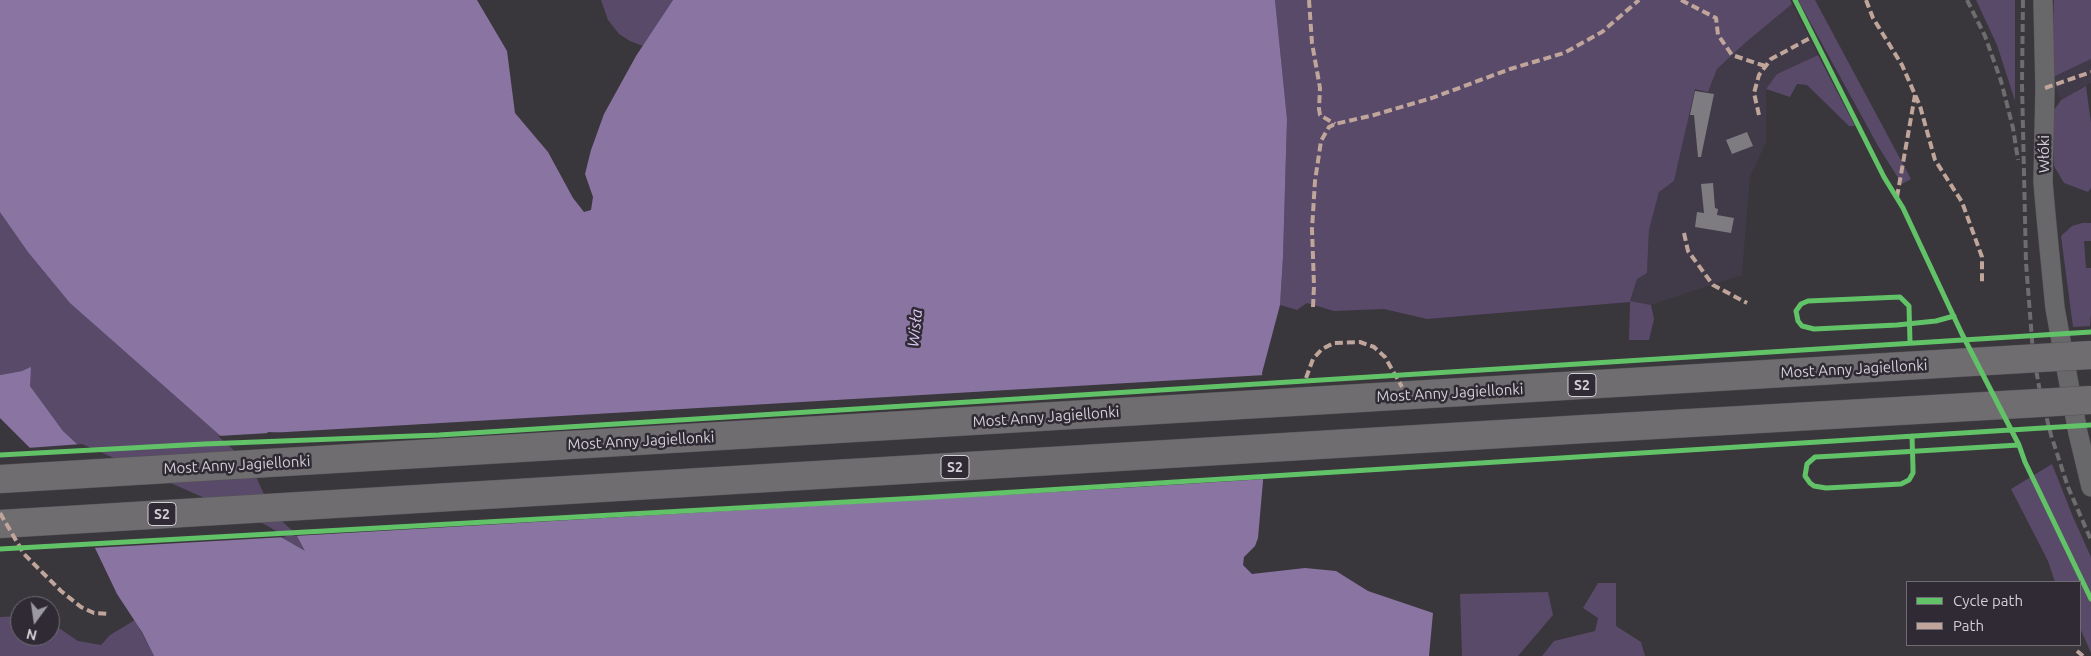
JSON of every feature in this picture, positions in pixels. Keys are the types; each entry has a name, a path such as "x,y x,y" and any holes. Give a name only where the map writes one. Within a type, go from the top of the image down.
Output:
{"highway":[{"name":"Most Anny Jagiellonki","path":"0,479 2091,355"},
{"name":"S2","path":"0,524 2091,400"}],"street":[{"name":"Włóki","path":"2043,0 2045,88 2043,182 2055,308 2083,456 2091,488"}],"shaded area":[{"path":"601,0 673,0 643,46 619,34 608,20"},
{"path":"1275,0 1790,0 1792,4 1717,69 1708,92 1695,89 1674,181 1659,192 1649,230 1647,273 1637,279 1630,301 1651,305 1654,319 1649,340 1629,340 1630,302 1427,319 1384,309 1334,311 1307,303 1297,310 1280,305 1287,119"},
{"path":"1798,0 1815,0 1911,179 1902,184 1878,146"},
{"path":"1976,0 2015,0 2015,101 1997,45"},
{"path":"2054,0 2091,0 2091,59 2051,78"},
{"path":"1792,4 1818,55 1777,74 1766,89 1766,143 1750,177 1742,275 1651,305 1630,302 1637,278 1647,273 1649,230 1659,192 1674,181 1695,89 1708,92 1717,69"},
{"path":"1818,55 1855,126 1849,126 1807,85 1797,84 1790,97 1766,89 1777,74"},
{"path":"2091,59 2091,83 2061,100 2051,78"},
{"path":"2086,86 2091,123 2091,188 2088,192 2064,183 2054,166 2052,113 2061,100"},
{"path":"0,181 249,461 272,512 297,535 363,620 77,444 63,431 30,386 22,371 0,375"},
{"path":"2091,223 2091,241 2084,241 2086,268 2091,268 2090,326 2073,327 2061,236 2072,226"},
{"path":"2052,464 2091,557 2091,653 2081,630 2081,581 2055,581 2048,561 2011,489"},
{"path":"1598,583 1616,583 1616,626 1641,642 1645,656 1542,656 1554,641 1595,631 1598,618 1583,608"},
{"path":"1548,592 1553,615 1518,656 1462,656 1460,594"},
{"path":"10,616 10,646 60,646 60,629 78,641 101,645 110,635 135,620 154,656 0,656 0,617"}],"water":[{"name":"Wisła","path":"0,0 477,0 507,51 515,113 548,152 573,198 584,212 591,210 593,197 585,174 591,150 604,114 636,56 673,0 1275,0 1287,119 1283,257 1280,305 1262,373 1268,424 1258,538 1255,546 1244,557 1243,565 1252,574 1305,568 1336,571 1368,591 1433,613 1429,656 154,656 142,632 117,594 95,548 30,448 0,418 0,375 22,371 31,367 30,386 63,431 77,444 265,528 305,551 297,536 285,433 268,432 249,461 70,303 28,252 0,212"}],"pier":[{"path":"1265,375 1270,423 1265,479 1138,487 294,536 283,435 269,435 251,463 248,463 218,436"},
{"path":"82,444 266,525 286,537 92,548 27,448"}],"building":[{"path":"1695,91 1714,94 1701,157 1698,157 1694,115 1690,115"},
{"path":"1747,132 1753,146 1732,154 1726,140"},
{"path":"1713,183 1715,208 1718,209 1717,215 1734,218 1731,233 1695,227 1697,212 1704,213 1701,184"}],"railway":[{"path":"1967,0 1985,36 2001,81 2013,128 2018,160"},
{"path":"2023,0 2022,83 2026,263 2033,352 2040,392 2051,435 2068,487 2091,540"}],"marked path":[{"path":"1309,0 1312,43 1320,88 1320,115 1335,124"},
{"path":"1313,307 1312,229 1315,181 1321,141 1329,127 1432,98 1510,69 1564,53 1602,32 1639,0"},
{"path":"1681,0 1716,18 1718,35 1732,55 1765,66"},
{"path":"1866,0 1873,18 1902,65 1920,106 1935,160 1962,202 1982,257 1982,284"},
{"path":"1759,115 1754,93 1759,75 1771,59 1814,36"},
{"path":"2045,88 2091,72"},
{"path":"1897,197 1915,95"},
{"path":"1684,233 1688,251 1713,285 1747,303"},
{"path":"1306,378 1313,359 1322,349 1334,343 1360,342 1374,347 1385,357 1402,387"},
{"path":"0,513 24,554 61,591 81,607 94,613 110,614"},
{"path":"2077,651 2083,656"}],"cycle path":[{"path":"1795,0 1884,177 1903,208 1962,334 2019,445 2025,462 2091,599"},
{"path":"1910,342 1909,306 1900,297 1808,301 1801,304 1796,311 1798,321 1802,326 1814,329 1897,325 1936,321 1954,316"},
{"path":"0,455 204,444 439,435 2091,332"},
{"path":"0,549 918,498 2091,425"},
{"path":"1912,436 1913,468 1913,473 1909,480 1901,484 1826,488 1814,486 1805,476 1807,464 1815,457 1834,456 2019,445"}]}
